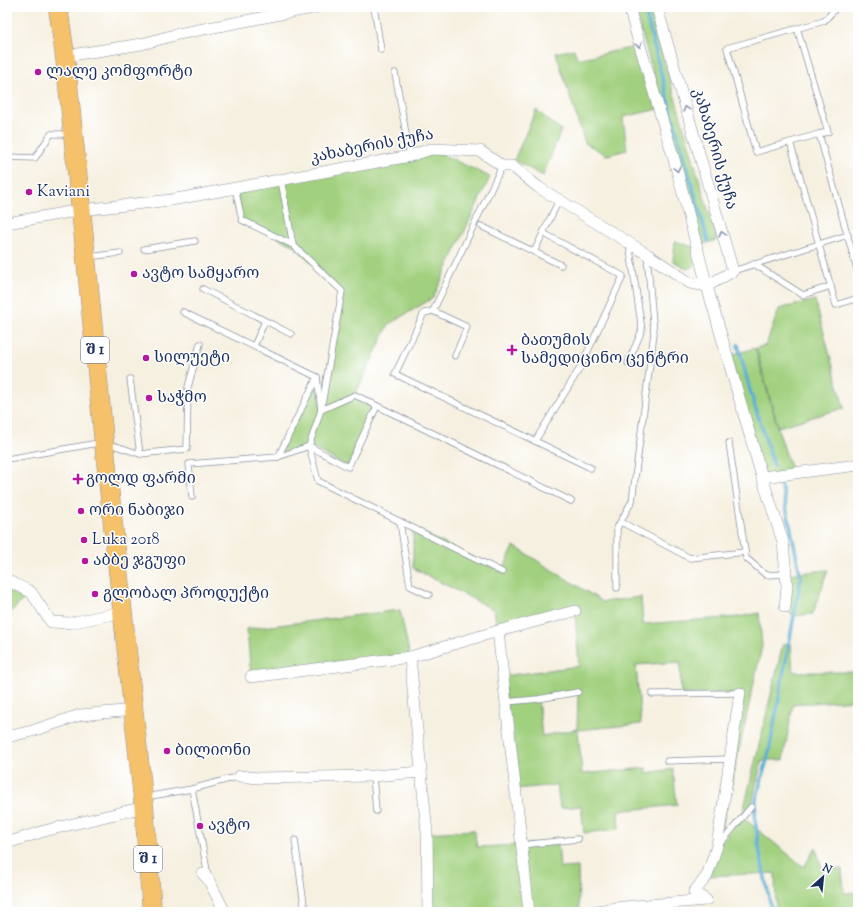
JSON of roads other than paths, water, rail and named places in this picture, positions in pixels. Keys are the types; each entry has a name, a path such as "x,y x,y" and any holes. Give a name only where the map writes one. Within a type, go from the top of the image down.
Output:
{"highway":[{"name":"შ 1","path":"61,10 104,442 134,710 152,912"}],"street":[{"path":"65,56 142,44 178,34 317,7"},
{"path":"629,7 674,159 707,286 762,477 783,542 786,574 785,607"},
{"name":"კახაბერის ქუჩა","path":"657,7 733,271"},
{"name":"კახაბერის ქუჩა","path":"7,223 81,210 171,200 410,156 431,149 480,151 502,166 512,166 538,187 647,254 690,283 707,286"},
{"path":"707,286 733,271"},
{"path":"762,477 858,465"},
{"path":"7,580 31,592 51,622 70,623 123,612"},
{"path":"251,677 410,658 498,631 575,611"},
{"path":"498,631 529,912"},
{"path":"410,658 427,833 428,912"},
{"path":"590,912 624,907 706,900 694,892 707,876 717,846 740,693"},
{"path":"7,737 80,715 134,710"},
{"path":"240,776 258,778 373,776 421,772"},
{"path":"7,843 143,802"},
{"path":"206,876 225,912"}],"lane":[{"path":"374,7 381,50"},
{"path":"797,28 828,132 756,152 726,48 824,20 837,7"},
{"path":"395,73 410,156"},
{"path":"7,157 35,158 51,134 73,134"},
{"path":"819,134 858,273"},
{"path":"790,142 836,304 858,298"},
{"path":"433,310 502,166"},
{"path":"281,180 293,245"},
{"path":"235,188 242,220 293,245 342,291 321,410 309,446 318,481 502,572"},
{"path":"534,252 560,200"},
{"path":"481,226 561,265"},
{"path":"535,441 580,368 623,276 543,233"},
{"path":"733,271 848,235"},
{"path":"144,249 194,240"},
{"path":"628,363 642,330 629,243"},
{"path":"86,258 120,253"},
{"path":"617,588 618,528 632,501 654,333 647,254"},
{"path":"754,264 803,295 831,286"},
{"path":"203,289 291,334"},
{"path":"455,356 467,327 433,310 424,313 395,374 591,468"},
{"path":"183,312 317,377"},
{"path":"254,346 265,321"},
{"path":"7,459 104,442 140,454 187,449 188,387 200,344"},
{"path":"317,377 321,410"},
{"path":"278,457 317,377"},
{"path":"130,379 140,454"},
{"path":"321,410 354,395 571,501"},
{"path":"192,496 189,464 278,457 309,446 348,467 377,406"},
{"path":"729,443 746,558 766,575 786,574"},
{"path":"400,522 410,586 429,595"},
{"path":"621,522 690,558 745,552"},
{"path":"506,702 538,699 578,692"},
{"path":"652,694 740,693"},
{"path":"667,761 730,759"},
{"path":"143,802 240,776"},
{"path":"373,776 376,811"},
{"path":"192,789 206,876"},
{"path":"717,846 752,807"},
{"path":"522,845 578,839"},
{"path":"295,840 305,912"}],"waterway":[{"path":"644,7 672,115 708,241"},
{"path":"738,345 751,394 774,466"},
{"path":"772,912 760,854 755,819 756,800 769,752 801,578 780,484"}],"place":[{"name":"ლალე კომფორტი","path":"38,72"},
{"name":"Kaviani","path":"29,192"},
{"name":"ავტო სამყარო","path":"134,274"},
{"name":"ბათუმის სამედიცინო ცენტრი","path":"512,350"},
{"name":"სილუეტი","path":"146,358"},
{"name":"საჭმო","path":"149,398"},
{"name":"გოლდ ფარმი","path":"78,479"},
{"name":"ორი ნაბიჯი","path":"81,511"},
{"name":"Luka 2018","path":"84,540"},
{"name":"აბბე ჯგუფი","path":"85,561"},
{"name":"გლობალ პროდუქტი","path":"95,594"},
{"name":"ბილიონი","path":"167,751"},
{"name":"ავტო","path":"200,826"}]}
